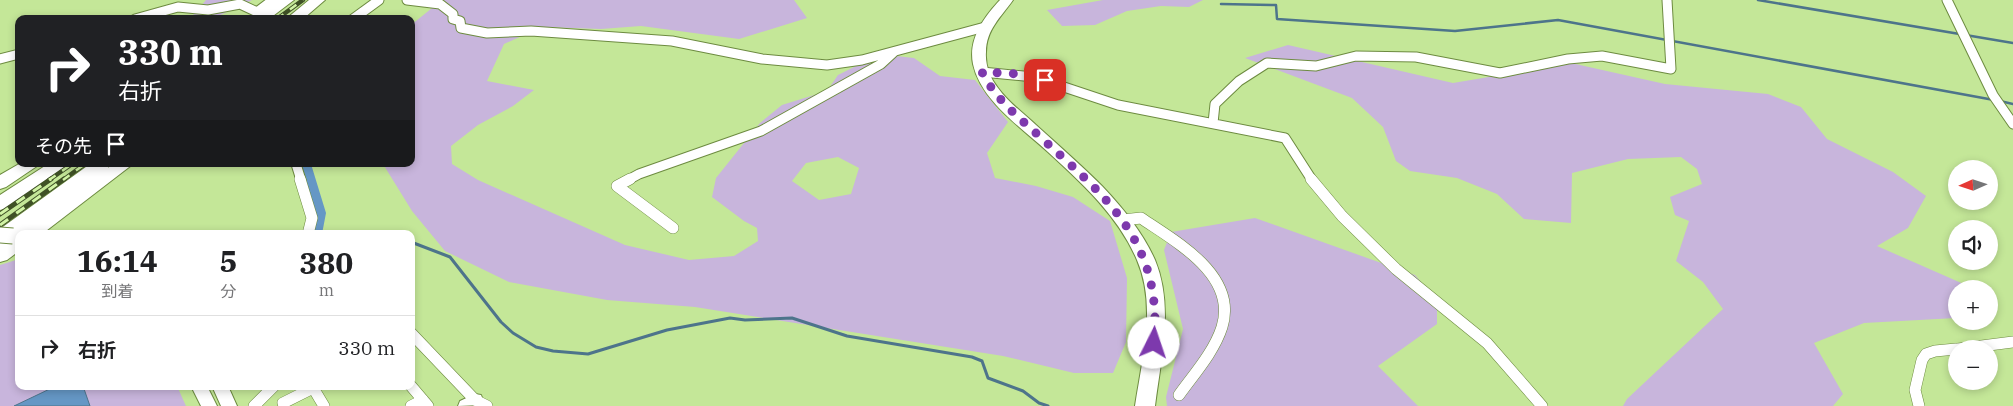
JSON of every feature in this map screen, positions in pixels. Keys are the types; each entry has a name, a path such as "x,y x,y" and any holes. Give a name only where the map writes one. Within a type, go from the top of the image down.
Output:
{"highway":[{"path":"265,15 286,0"},
{"path":"271,15 291,0"},
{"path":"298,15 318,0"},
{"path":"309,15 326,0"},
{"path":"0,183 26,167"},
{"path":"0,204 56,167"},
{"path":"24,230 98,167"},
{"path":"28,230 120,167"}],"main road":[{"path":"1007,0 985,27 979,54 982,72 1000,100 1101,194 1123,220 1147,263 1156,321 1151,374 1145,406"},
{"path":"1151,374 1151,406"}],"street":[{"path":"149,15 178,7 208,10 240,4 257,12 273,0"},
{"path":"358,15 379,0"},
{"path":"407,0 440,4 453,14 453,19 460,21 461,28 487,32 531,31 672,41 762,59 815,65 862,60 985,27"},
{"path":"1213,123 1214,104 1239,81 1267,64 1316,66 1347,57 1408,56 1500,73 1561,60 1602,56 1671,69 1667,0"},
{"path":"1947,0 1994,95 2013,124"},
{"path":"673,228 617,186 639,174 761,131 881,64 894,51"},
{"path":"0,59 15,55"},
{"path":"982,72 1034,77 1118,105 1285,138 1307,174 1362,234 1412,284 1443,305 1488,343 1542,406"},
{"path":"297,167 312,218 309,230"},
{"path":"1123,220 1141,218 1185,250 1215,278 1226,300 1223,325 1215,342 1179,395"},
{"path":"415,337 476,404"},
{"path":"1998,344 2013,342"},
{"path":"1919,406 1915,390 1922,360 1926,354 1948,350"},
{"path":"202,390 209,406"},
{"path":"222,390 230,406"},
{"path":"254,406 270,390"},
{"path":"284,406 282,403 308,390"},
{"path":"316,390 324,406"},
{"path":"412,390 421,404"}],"shaded area":[{"path":"206,0 252,0 220,15 193,15"},
{"path":"442,0 794,0 807,18 739,39 641,26 601,29 542,27 504,44 487,81 534,90 513,106 478,125 451,146 452,164 478,180 625,245 689,260 734,256 758,241 757,228 744,221 712,197 716,178 760,123 782,105 827,91 838,75 856,66 896,56 914,58 940,76 975,80 1008,122 987,153 995,178 1036,186 1073,197 1110,221 1127,278 1126,342 1113,373 1074,373 1003,356 695,307 607,300 509,282 445,251 412,211 385,167 415,167 415,22","holes":["838,157 859,168 851,194 819,200 792,181 806,163"]},
{"path":"1103,0 1203,0 1189,7 1161,6 1127,11 1095,25 1062,26 1047,10"},
{"path":"1288,45 1453,83 1571,63 1665,84 1768,94 1801,107 1827,139 1893,172 1926,196 1908,228 1877,246 1954,280 1948,280 1948,318 1864,323 1814,343 1843,394 1833,406 1623,406 1627,399 1723,309 1703,282 1676,261 1689,221 1675,215 1670,197 1702,184 1697,169 1681,157 1628,159 1572,173 1571,223 1524,219 1497,194 1457,178 1410,171 1396,161 1383,127 1352,98 1245,58"},
{"path":"1255,218 1415,275 1437,300 1437,324 1378,366 1418,406 1167,406 1166,397 1183,329 1164,250 1171,232"},
{"path":"15,260 15,390 179,390 186,406 0,406 0,265"}],"water":[{"path":"48,390 84,390 90,406 14,406"}],"waterway":[{"path":"1758,0 2013,43"},
{"path":"1221,4 1276,5 1277,19 1455,31 1558,20 1994,100"},
{"path":"2000,101 2013,104"},
{"path":"304,167 317,213 314,230"},
{"path":"415,244 450,257 501,322 513,333 536,347 553,351 588,354 667,330 730,318 745,320 792,318 847,336 972,357 982,361 988,378 1023,391 1039,403 1048,406"}],"railway":[{"path":"282,15 303,0"},
{"path":"49,180 68,167"},
{"path":"63,180 81,167"},
{"path":"0,214 51,179"},
{"path":"0,225 64,179"}],"route":[{"path":"1045,80 1020,74 982,72 1000,100 1101,194 1130,230 1147,263 1152,286 1156,321 1154,343"}]}
